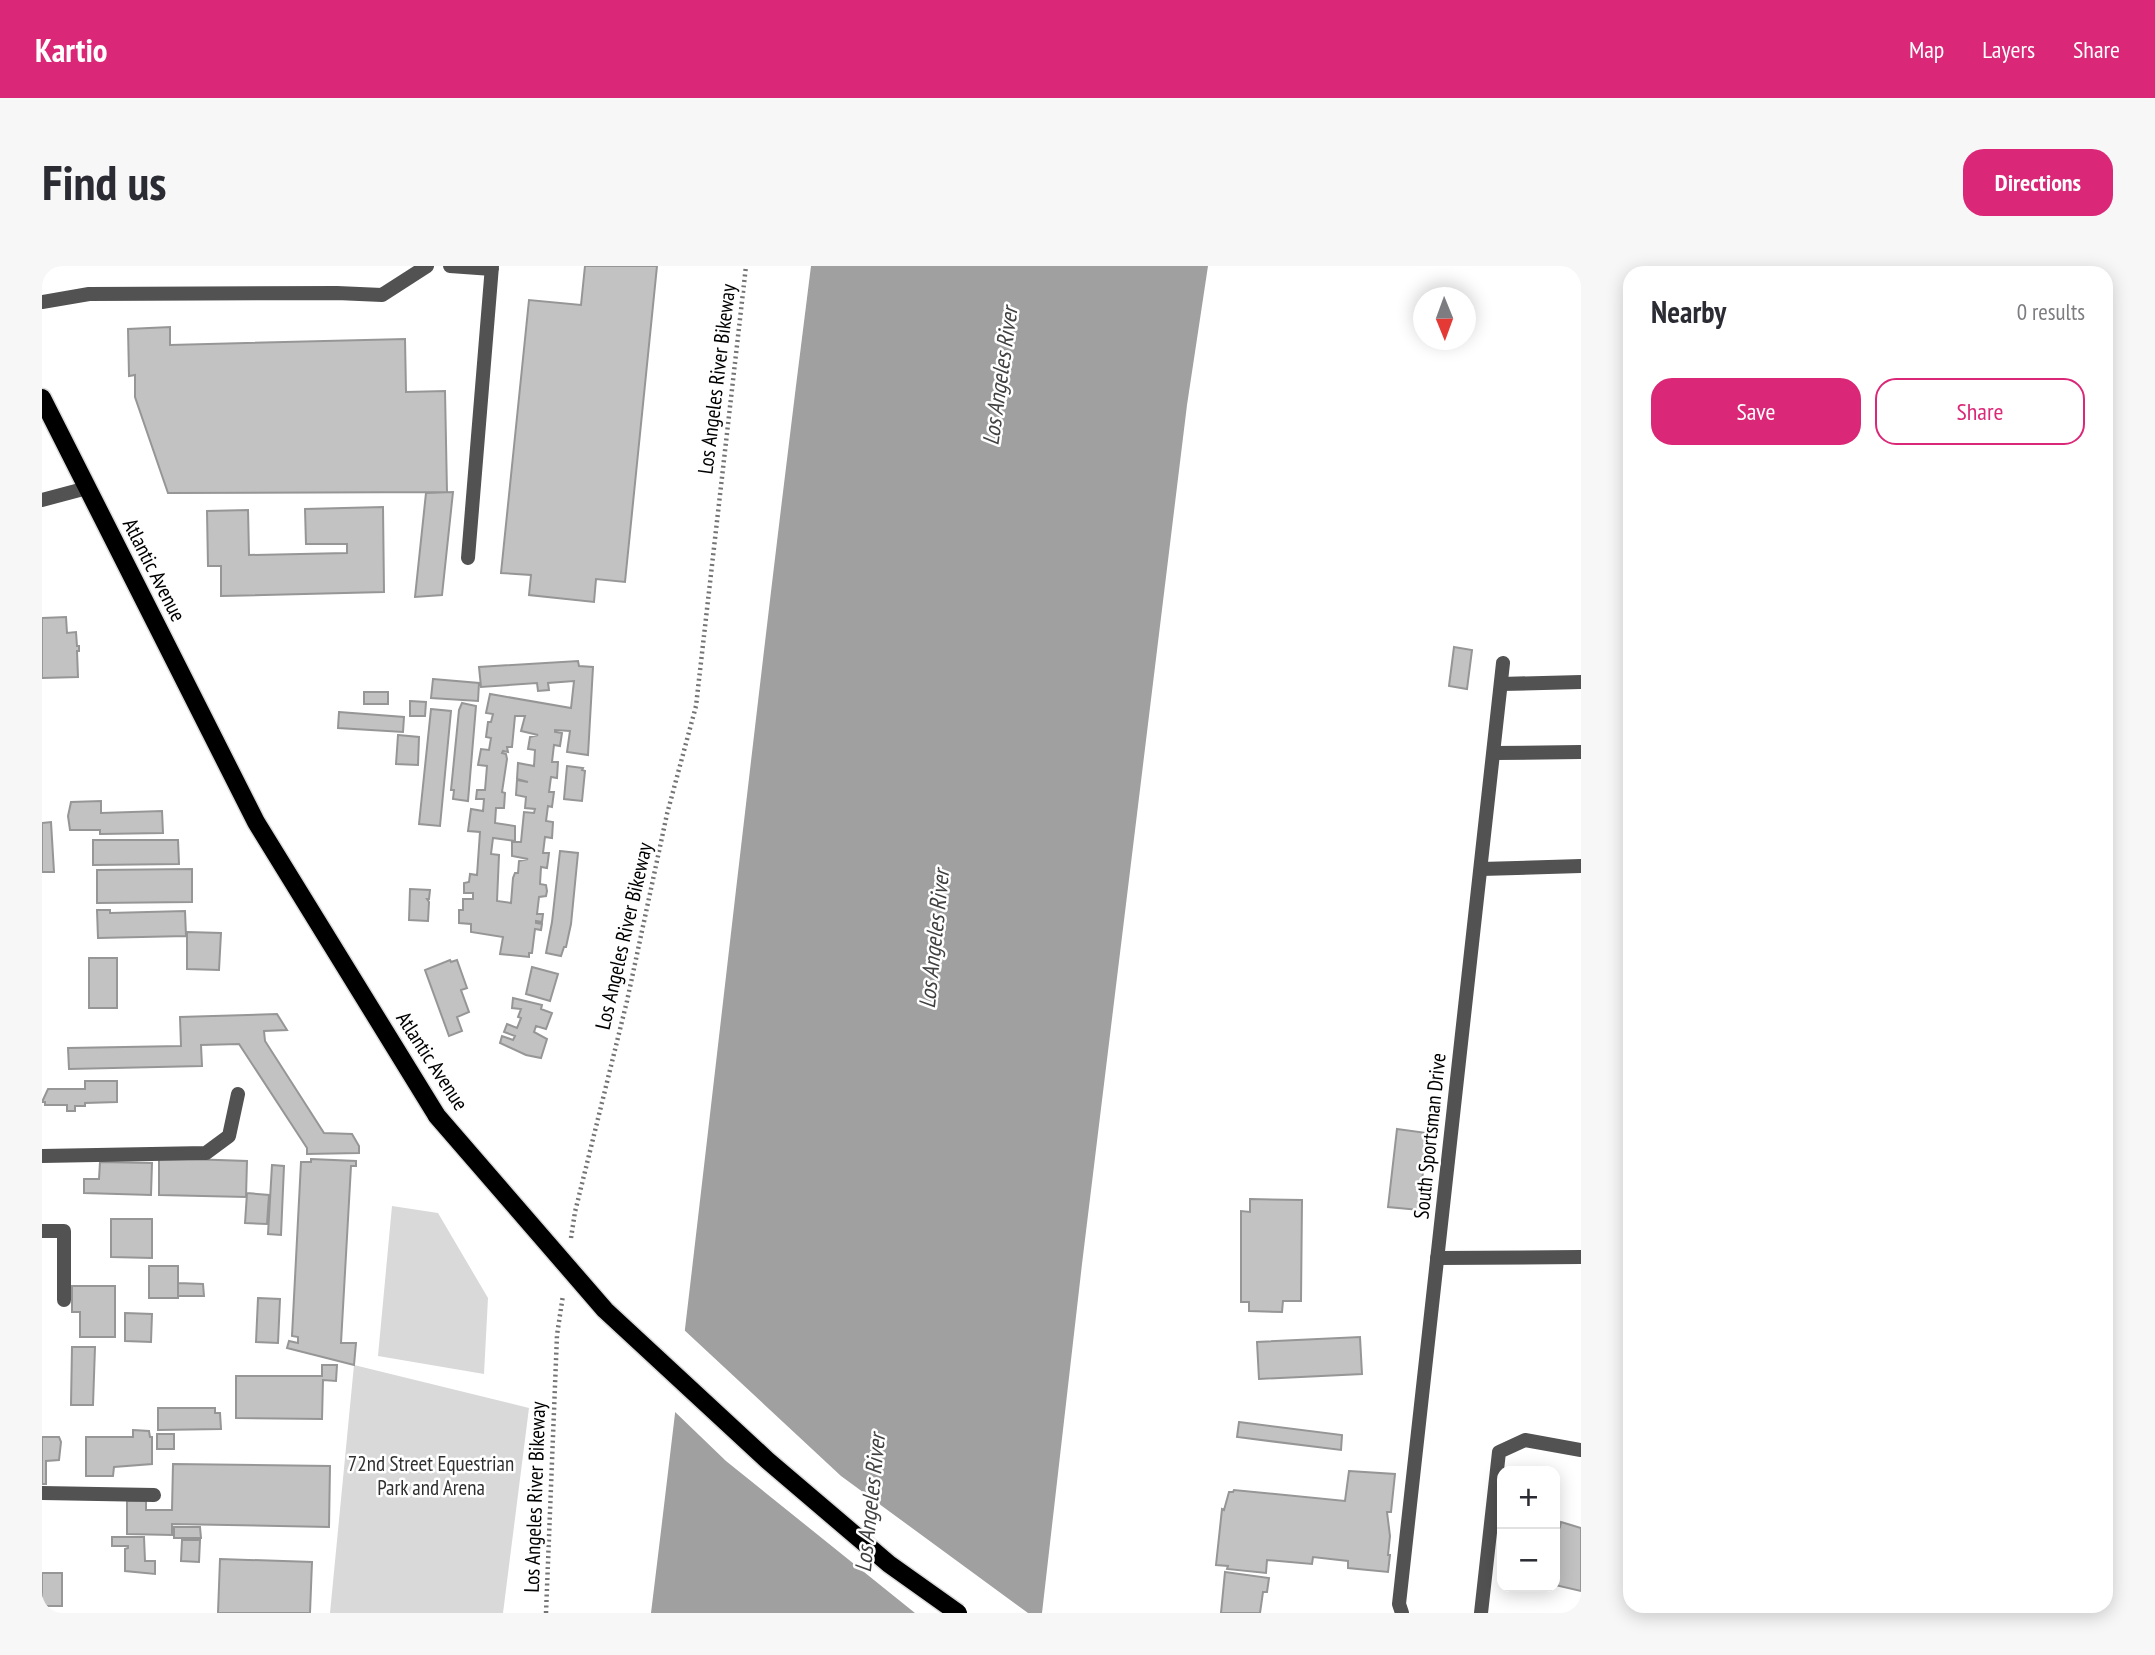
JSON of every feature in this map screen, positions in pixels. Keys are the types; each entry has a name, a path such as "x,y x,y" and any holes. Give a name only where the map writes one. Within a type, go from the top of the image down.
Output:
{"main road":[{"name":"Atlantic Avenue","path":"42,398 256,822 438,1116 605,1310 777,1469 889,1564 958,1613"}],"street":[{"path":"42,302 89,295 382,295 427,266"},
{"path":"450,266 492,267 468,558"},
{"path":"42,500 87,488"},
{"name":"South Sportsman Drive","path":"1402,1613 1399,1604 1503,663"},
{"path":"1501,684 1581,682"},
{"path":"1494,752 1581,752"},
{"path":"1481,869 1581,866"},
{"path":"42,1156 206,1153 229,1136 238,1094"},
{"path":"42,1231 64,1231 64,1300"},
{"path":"1437,1258 1581,1257"},
{"path":"1481,1613 1499,1452 1525,1440 1581,1450"},
{"path":"42,1493 154,1495"}],"path":[{"name":"Los Angeles River Bikeway","path":"570,1250 575,1212 627,1001 667,814 696,706 746,266"},
{"name":"Los Angeles River Bikeway","path":"546,1613 557,1335 564,1288"}],"green space":[{"path":"392,1206 438,1213 488,1298 484,1374 378,1356"},
{"name":"72nd Street Equestrian Park and Arena","path":"354,1365 529,1408 503,1613 330,1613"}],"water":[{"name":"Los Angeles River","path":"811,266 1208,266 1187,405 1042,1613 651,1613"}],"pier":[{"path":"682,1328 841,1476 1028,1613 915,1613 726,1461 672,1409"}],"building":[{"path":"585,266 657,266 625,582 596,579 594,602 529,595 531,575 501,573 529,300 581,305"},
{"path":"170,327 170,345 405,339 406,392 445,391 447,492 168,493 135,397 135,375 129,376 128,329"},
{"path":"453,492 442,595 415,597 426,493"},
{"path":"383,507 384,592 221,596 221,566 208,566 207,511 248,510 249,555 347,553 347,544 306,544 305,509"},
{"path":"66,617 67,633 76,632 79,646 78,677 42,678 42,618"},
{"path":"1454,647 1472,650 1467,689 1449,686"},
{"path":"578,661 579,666 593,667 588,755 567,752 570,731 555,730 562,733 560,746 554,745 552,762 558,762 557,778 551,777 549,792 554,792 546,821 553,822 552,838 545,837 543,853 549,853 547,868 541,867 540,884 546,885 547,891 546,896 539,897 537,914 543,914 542,922 536,923 542,924 541,930 535,929 529,957 500,954 503,937 471,932 471,924 459,923 459,910 463,910 463,899 473,899 473,893 464,893 464,883 469,882 470,874 477,875 480,832 468,831 471,809 483,811 484,799 476,799 477,790 485,790 487,766 478,765 481,749 489,750 491,738 486,737 488,722 491,722 493,714 486,713 490,694 571,708 574,681 548,683 549,690 538,691 537,683 481,687 479,667","holes":["515,716 525,716 521,731 538,735 530,737 528,749 535,750 534,766 518,763 517,779 528,782 517,780 516,795 526,797 525,808 535,809 534,813 524,812 521,842 512,842 512,856 528,859 519,861 518,873 515,873 513,878 511,903 497,901 499,855 491,854 493,838 515,841 515,826 495,823 496,808 504,808 505,793 502,792 507,759 506,754 502,753 508,752 507,747 512,747"]},
{"path":"433,679 479,683 478,701 431,698"},
{"path":"364,692 388,692 388,704 364,704"},
{"path":"410,701 426,702 425,716 410,716"},
{"path":"462,703 476,706 468,801 453,799 454,790 451,790"},
{"path":"431,709 451,711 440,826 419,824"},
{"path":"339,712 404,717 403,732 338,728"},
{"path":"398,735 419,737 418,765 396,764"},
{"path":"567,766 583,768 585,771 582,801 564,799"},
{"path":"101,801 101,813 162,811 163,833 100,834 100,830 70,830 68,816 71,802"},
{"path":"51,822 54,872 42,872 42,823"},
{"path":"93,840 178,840 179,864 93,865"},
{"path":"560,851 578,853 571,924 561,956 546,953"},
{"path":"192,869 192,902 97,903 97,870"},
{"path":"410,889 430,890 427,899 428,921 409,920"},
{"path":"97,910 110,910 110,913 185,911 186,936 98,938"},
{"path":"187,932 221,933 219,970 187,969"},
{"path":"89,958 117,958 117,1008 89,1008"},
{"path":"457,960 467,988 461,990 469,1012 457,1017 462,1031 449,1036 425,970"},
{"path":"532,967 558,974 550,1001 526,994"},
{"path":"513,998 542,1005 541,1009 552,1013 546,1029 536,1026 534,1032 547,1039 541,1058 526,1055 500,1043 502,1036 513,1040 515,1036 504,1032 507,1024 517,1028 521,1018 518,1017 521,1009 512,1008"},
{"path":"277,1014 287,1030 264,1031 265,1041 324,1133 352,1134 359,1146 359,1153 307,1154 307,1148 239,1044 201,1045 202,1066 69,1069 68,1048 181,1046 180,1017"},
{"path":"85,1081 117,1081 117,1102 85,1103 85,1106 75,1106 75,1111 67,1111 67,1105 45,1105 45,1102 42,1102 48,1089 85,1089"},
{"path":"1397,1129 1427,1133 1419,1210 1388,1207"},
{"path":"159,1158 247,1161 246,1197 159,1195"},
{"path":"311,1159 356,1161 356,1166 351,1166 341,1343 356,1343 354,1365 287,1348 289,1341 298,1343 298,1337 292,1336 301,1162 311,1162"},
{"path":"100,1162 152,1163 151,1195 84,1193 84,1179 99,1179"},
{"path":"272,1165 284,1166 281,1235 268,1234"},
{"path":"247,1193 269,1195 267,1224 245,1223"},
{"path":"1250,1199 1302,1200 1301,1301 1283,1301 1282,1312 1249,1311 1249,1302 1241,1302 1241,1211 1250,1212"},
{"path":"111,1219 152,1219 152,1258 111,1257"},
{"path":"149,1266 178,1266 178,1298 149,1298"},
{"path":"178,1283 203,1284 204,1296 178,1296"},
{"path":"72,1286 115,1286 115,1337 80,1337 80,1312 72,1312"},
{"path":"258,1298 280,1299 278,1343 256,1342"},
{"path":"125,1313 152,1314 151,1342 125,1341"},
{"path":"1360,1337 1362,1374 1259,1379 1257,1342"},
{"path":"72,1347 95,1347 93,1405 71,1405"},
{"path":"322,1365 337,1365 336,1381 323,1380 322,1419 236,1418 236,1376 322,1376"},
{"path":"158,1408 215,1408 215,1413 220,1413 221,1429 158,1430"},
{"path":"1239,1422 1342,1435 1341,1450 1237,1437"},
{"path":"133,1430 149,1431 152,1437 152,1464 114,1467 113,1476 86,1476 86,1437 133,1437"},
{"path":"157,1434 174,1434 174,1449 157,1449"},
{"path":"42,1437 59,1437 61,1442 59,1460 46,1461 46,1484 42,1484"},
{"path":"173,1464 330,1466 329,1527 172,1524 172,1535 127,1534 127,1501 146,1501 146,1510 172,1510"},
{"path":"1349,1471 1395,1474 1391,1512 1387,1512 1390,1536 1388,1572 1348,1568 1348,1561 1313,1557 1312,1564 1267,1560 1266,1573 1227,1569 1228,1566 1216,1565 1222,1509 1224,1510 1229,1492 1234,1490 1345,1501"},
{"path":"1561,1522 1581,1528 1581,1591 1560,1586"},
{"path":"174,1527 200,1527 201,1538 174,1538"},
{"path":"112,1537 144,1537 145,1561 155,1561 155,1574 125,1571 125,1549 128,1546 112,1546"},
{"path":"182,1540 200,1540 199,1562 181,1561"},
{"path":"220,1559 312,1562 310,1613 218,1613"},
{"path":"1225,1572 1269,1578 1267,1592 1263,1592 1260,1613 1221,1613"},
{"path":"42,1573 62,1573 62,1606 42,1606"}]}
